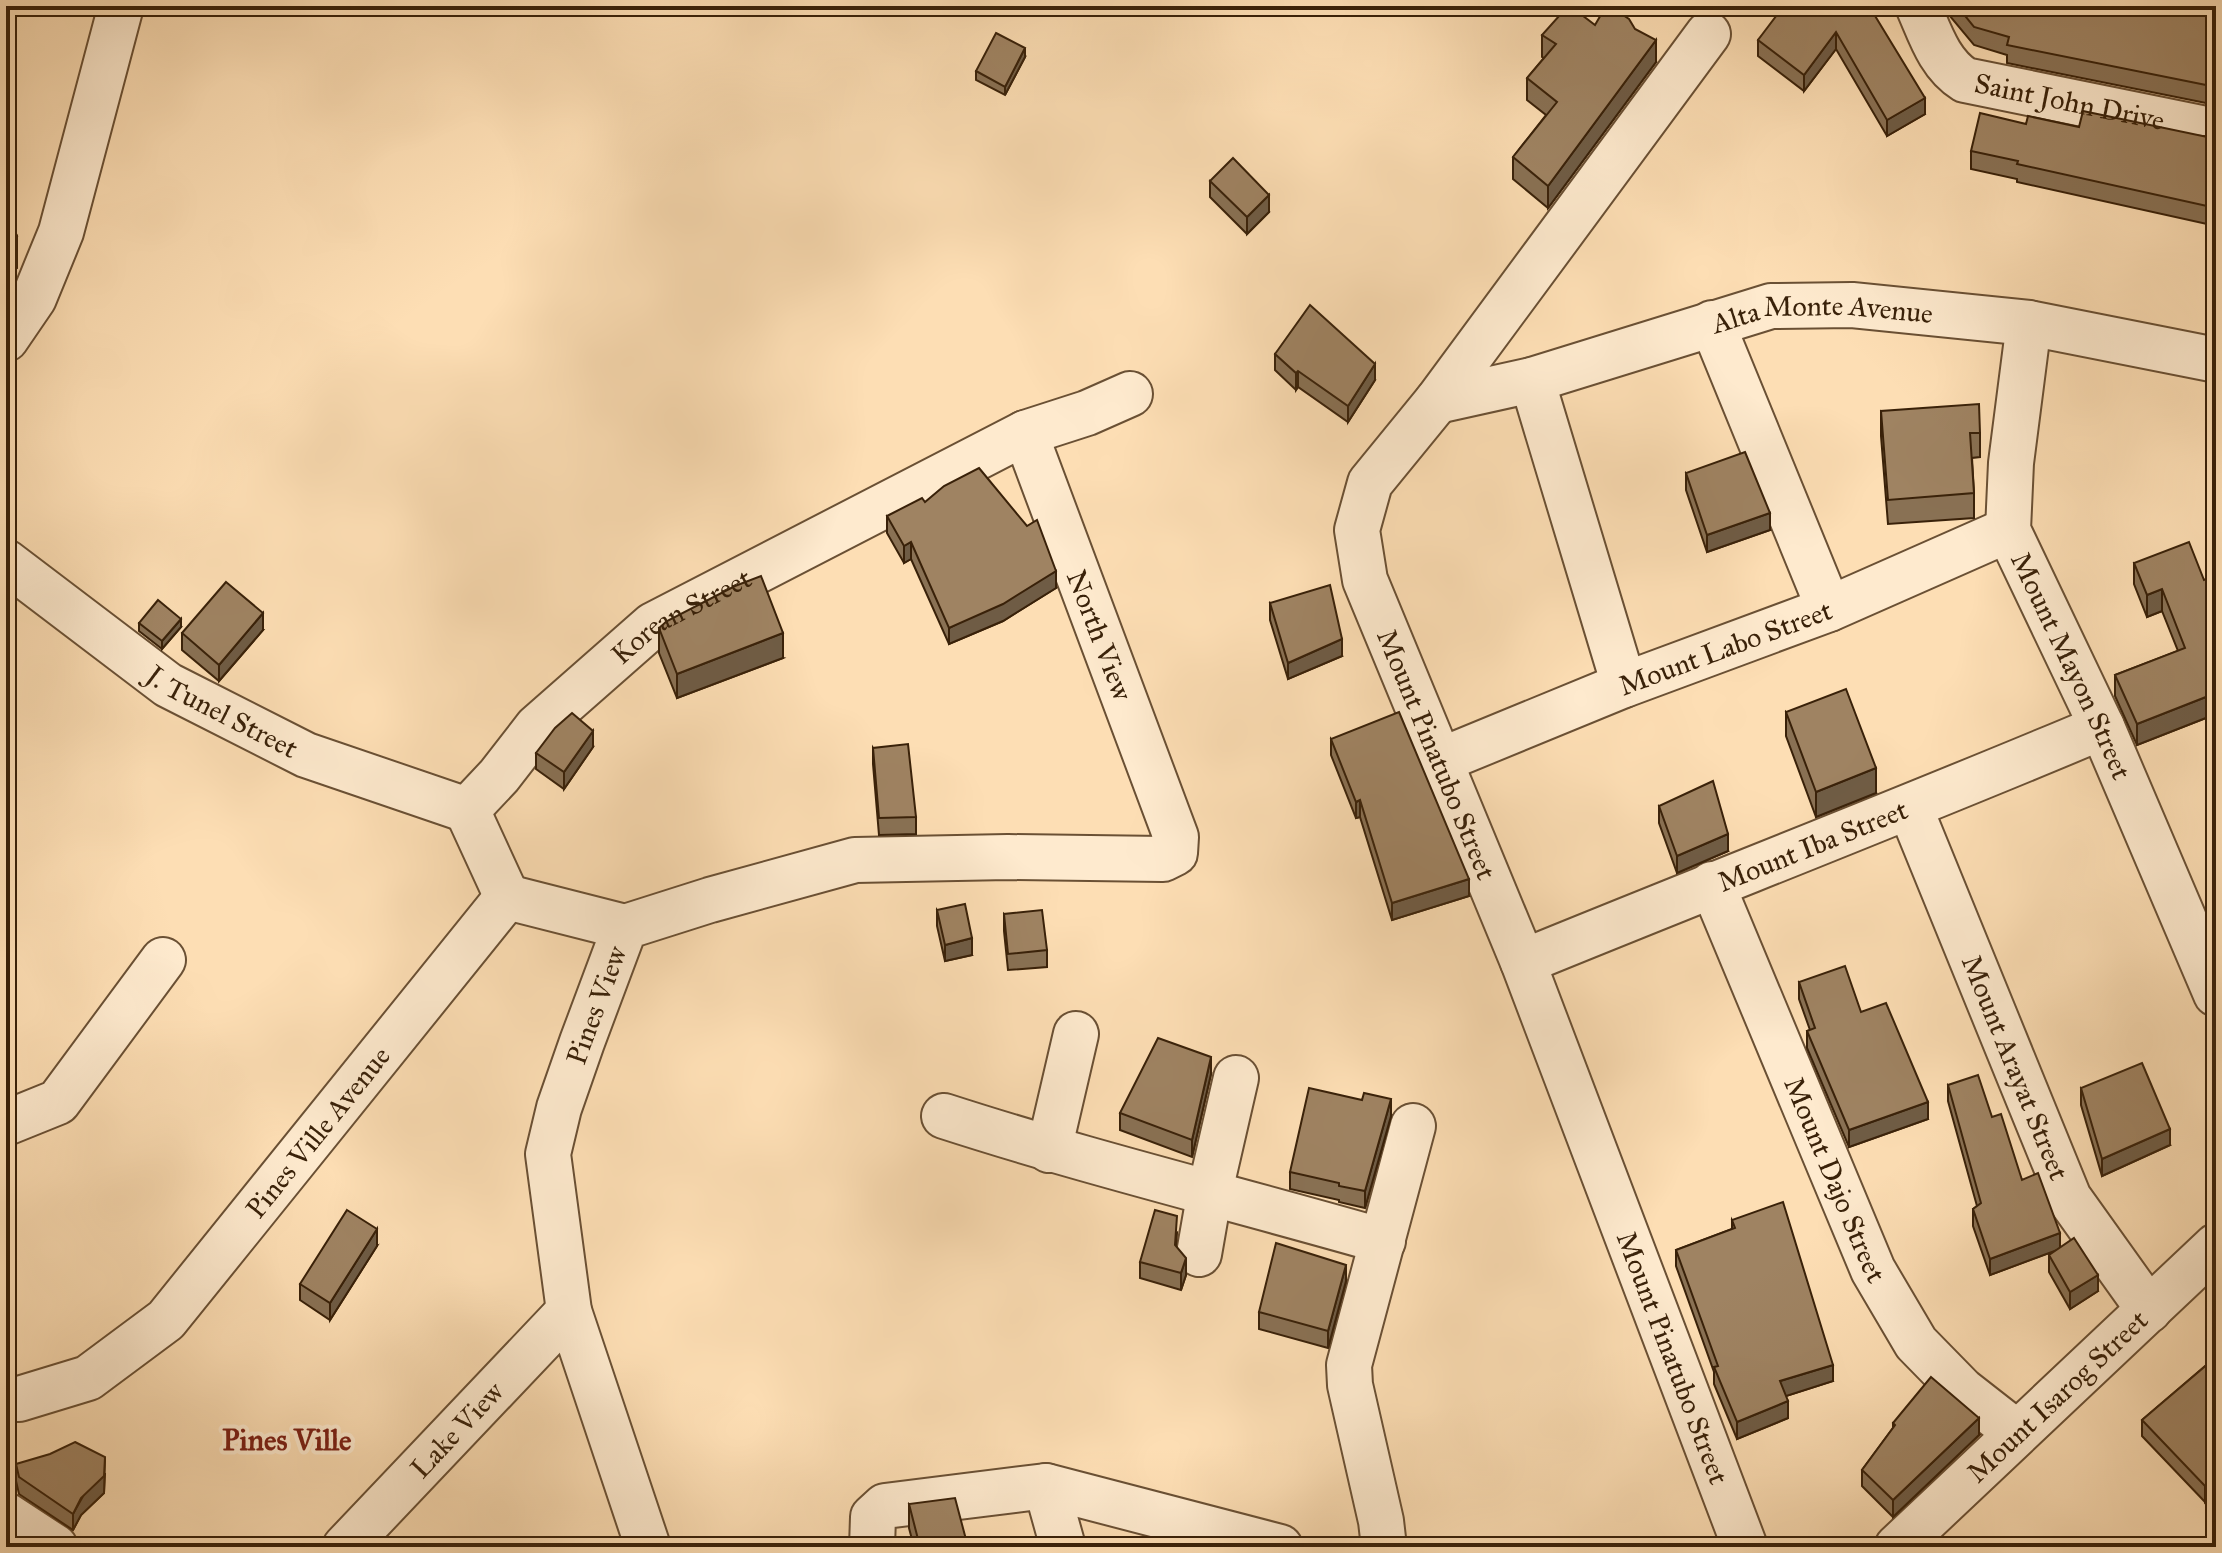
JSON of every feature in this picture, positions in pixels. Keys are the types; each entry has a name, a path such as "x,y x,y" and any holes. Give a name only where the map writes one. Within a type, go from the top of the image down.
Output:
{"street":[{"path":"6,339 34,298 61,232 121,6"},
{"name":"Saint John Drive","path":"1918,6 1942,58 1952,72 1965,80 2216,131"},
{"name":"Mount Pinatubo Street","path":"1708,34 1437,401 1370,483 1357,530 1365,580 1523,962 1745,1547"},
{"name":"Alta Monte Avenue","path":"1437,401 1532,380 1771,306 1838,305 2029,323 2216,360"},
{"path":"1712,323 1829,609"},
{"name":"Mount Mayon Street","path":"2029,323 2011,463 2008,530 2102,727 2216,994"},
{"path":"1532,380 1624,685"},
{"name":"Korean Street","path":"467,810 499,776 537,727 653,625 1025,433 1087,413 1130,394"},
{"name":"North View","path":"1025,433 1176,837"},
{"name":"Mount Labo Street","path":"1439,761 1624,685 1829,609 2008,530"},
{"name":"J. Tunel Street","path":"6,562 168,685 306,755 467,810"},
{"name":"Mount Iba Street","path":"1523,962 1712,884 1910,808 2102,727"},
{"name":"Mount Arayat Street","path":"1910,808 2069,1198 2149,1310"},
{"path":"467,810 507,897 625,927"},
{"name":"Pines View","path":"648,1547 569,1311 548,1154 559,1108 625,927 855,860 1008,857 1163,859 1175,853 1176,837"},
{"name":"Mount Dajo Street","path":"1712,884 1873,1270 1916,1343 1962,1390 2017,1433"},
{"name":"Pines Ville Avenue","path":"6,1399 19,1399 88,1378 166,1320 507,897"},
{"path":"6,1123 58,1102 163,960"},
{"path":"1049,1150 1076,1034"},
{"path":"1199,1254 1236,1078"},
{"path":"944,1116 1049,1150 1210,1191 1383,1241"},
{"path":"1384,1547 1381,1521 1350,1385 1349,1365 1413,1126"},
{"name":"Mount Isarog Street","path":"1897,1547 2216,1246"},
{"name":"Lake View","path":"345,1547 569,1311"},
{"path":"1046,1486 1063,1547"},
{"path":"872,1547 873,1517 885,1506 1046,1486 1280,1547"},
{"path":"6,1515 55,1547"}],"building":[{"path":"1568,6 1595,25 1606,6 1609,6 1629,19 1635,29 1656,40 1548,186 1513,157 1557,102 1527,78 1556,44 1542,35"},
{"path":"1795,6 1869,6 1925,98 1887,120 1836,32 1804,75 1758,40 1783,7 1787,10"},
{"path":"1957,6 2216,6 2216,87 2007,45 2009,37 1974,27"},
{"path":"996,33 1025,48 1005,87 976,71"},
{"path":"2083,111 2216,137 2216,208 1971,151 1980,113 2026,124 2028,116 2079,127"},
{"path":"1233,158 1269,195 1247,217 1210,181"},
{"path":"6,211 17,236 6,240"},
{"path":"1310,305 1375,364 1348,406 1298,371 1296,373 1275,354"},
{"path":"1979,404 1980,433 1970,433 1974,493 1888,500 1881,411"},
{"path":"1745,452 1770,513 1707,535 1686,473"},
{"path":"979,468 1027,526 1037,520 1056,571 1003,604 949,628 911,542 904,546 887,516 922,498 925,502 944,486"},
{"path":"2189,542 2204,580 2216,575 2216,693 2137,724 2115,675 2185,648 2162,589 2147,595 2134,563"},
{"path":"761,576 783,633 677,674 659,628 735,586"},
{"path":"226,582 263,613 219,665 182,633"},
{"path":"1330,585 1342,639 1288,663 1270,603"},
{"path":"158,600 181,619 162,641 139,623"},
{"path":"1846,689 1876,768 1816,792 1786,712"},
{"path":"1399,712 1469,879 1392,903 1360,800 1356,802 1331,739"},
{"path":"572,713 593,731 564,772 536,753 555,728"},
{"path":"908,744 916,817 879,818 873,748"},
{"path":"1713,781 1728,834 1677,856 1659,806"},
{"path":"965,904 972,938 945,945 937,910"},
{"path":"1042,910 1047,950 1008,954 1004,914"},
{"path":"1845,966 1861,1012 1886,1003 1928,1102 1849,1130 1807,1031 1815,1028 1799,982"},
{"path":"1158,1038 1211,1057 1192,1140 1120,1113"},
{"path":"2142,1063 2170,1129 2102,1159 2081,1088"},
{"path":"1978,1075 1992,1117 2001,1114 2022,1180 2038,1173 2060,1233 1990,1259 1973,1209 1981,1203 1948,1085"},
{"path":"1309,1088 1362,1100 1364,1093 1391,1099 1365,1191 1290,1172"},
{"path":"1783,1202 1833,1365 1780,1381 1788,1401 1737,1422 1714,1367 1718,1366 1676,1250 1735,1228 1732,1220"},
{"path":"347,1210 377,1229 330,1303 300,1284"},
{"path":"1155,1210 1177,1216 1175,1245 1186,1258 1181,1273 1140,1262"},
{"path":"2074,1238 2098,1275 2070,1292 2049,1255"},
{"path":"1276,1243 1346,1265 1328,1331 1259,1312"},
{"path":"2216,1357 2216,1474 2205,1486 2142,1420"},
{"path":"1931,1377 1979,1418 1893,1500 1862,1470 1895,1425 1893,1423"},
{"path":"75,1442 105,1457 104,1476 81,1498 73,1514 19,1477 16,1464 50,1454"},
{"path":"955,1498 968,1547 920,1547 909,1504"}],"district":[{"name":"Pines Ville","path":"287,1440"}]}
